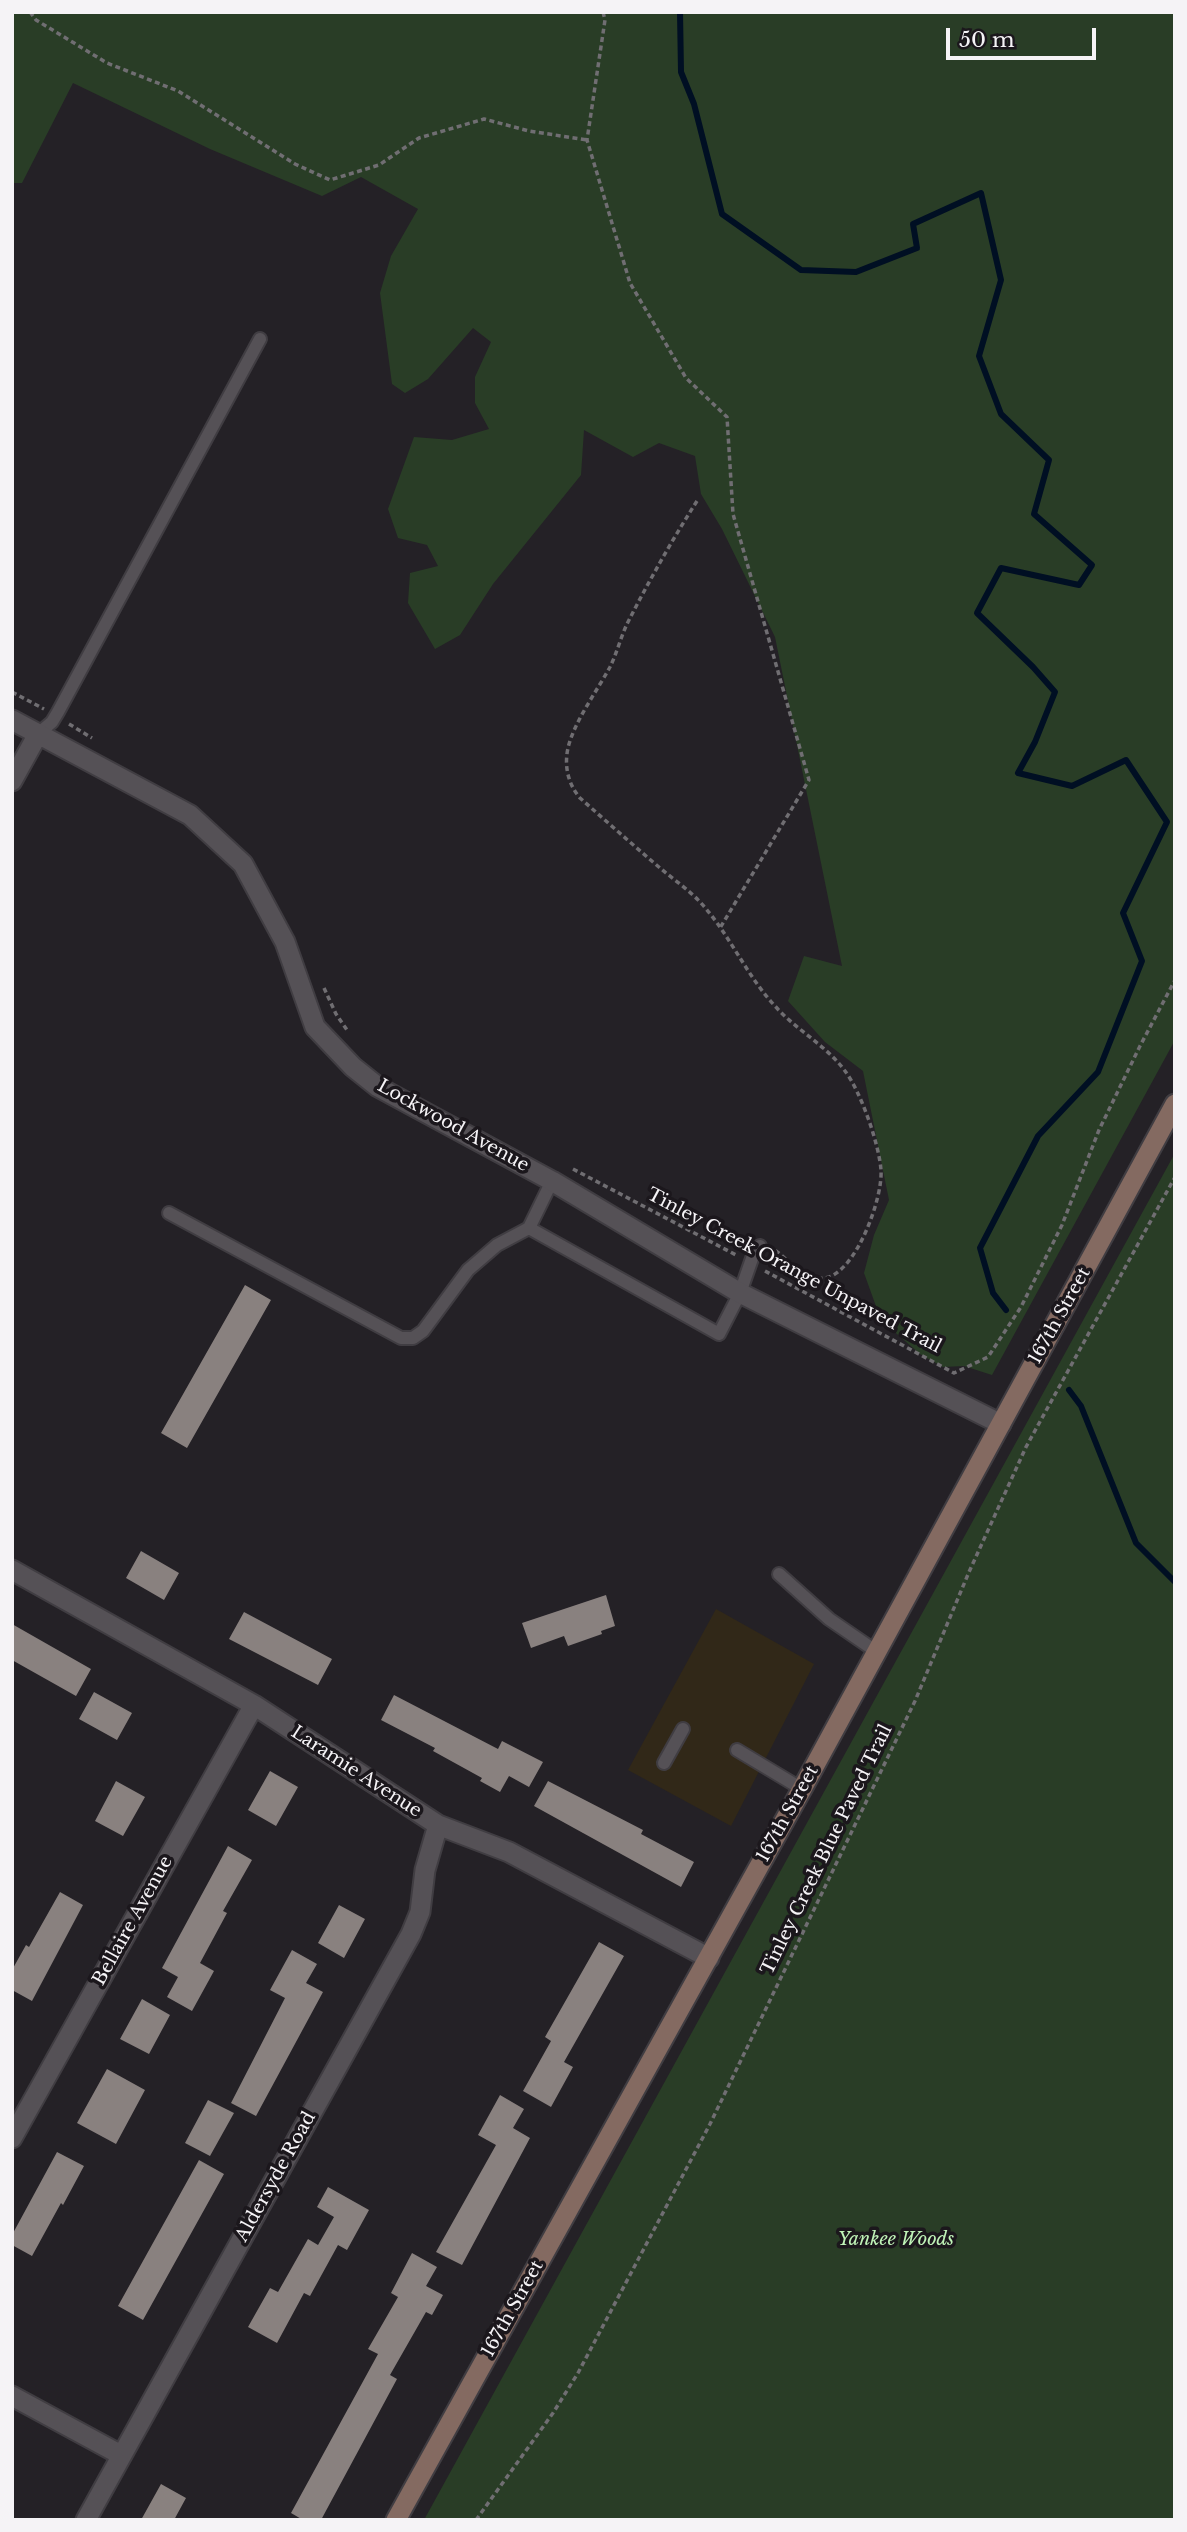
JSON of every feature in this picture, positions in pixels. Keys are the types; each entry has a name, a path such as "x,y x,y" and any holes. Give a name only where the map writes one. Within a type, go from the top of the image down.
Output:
{"main road":[{"name":"167th Street","path":"396,2520 802,1789 1175,1104"}],"street":[{"name":"Lockwood Avenue","path":"12,720 190,815 243,864 285,942 315,1027 353,1067 378,1087 552,1181 740,1293 1001,1424"},
{"path":"12,781 38,734"},
{"name":"Laramie Avenue","path":"12,1570 254,1705 438,1825 509,1852 709,1958"},
{"name":"Bellaire Avenue","path":"12,2138 18,2116 254,1705"},
{"name":"Aldersyde Road","path":"86,2520 411,1934 420,1912 425,1870 438,1825"},
{"path":"12,2396 121,2455"}],"lane":[{"path":"38,734 58,712 260,339"},
{"path":"169,1213 401,1338 413,1338 423,1331 468,1270 497,1245 529,1227 552,1181"},
{"path":"529,1227 719,1334 740,1293 755,1250 760,1246"},
{"path":"779,1574 829,1619 877,1652"},
{"path":"664,1763 683,1729"},
{"path":"737,1750 802,1789"}],"path":[{"path":"30,12 36,20 107,63 178,91 295,164 330,180 380,165 419,138 484,119 528,131 587,140"},
{"path":"603,12 605,20 587,140 630,283 686,378 727,417 733,514 809,780 719,929"},
{"path":"697,501 627,624 612,663 574,733 566,766 572,788 580,798 701,903 775,1006 815,1040 846,1072 871,1125 881,1170 876,1209 856,1252 838,1272 827,1278 820,1278 802,1272 773,1248 760,1246"},
{"name":"Tinley Creek Orange Unpaved Trail","path":"572,1168 954,1373 988,1356 1021,1307 1056,1237 1099,1130 1175,980"},
{"name":"Tinley Creek Blue Paved Trail","path":"476,2520 553,2413 578,2372 710,2124 915,1701 1026,1447 1175,1177"}],"shaded area":[{"path":"716,1609 814,1664 731,1826 628,1770"}],"green space":[{"path":"12,12 1175,12 1175,1040 992,1375 964,1366 943,1367 920,1354 881,1320 864,1273 874,1235 889,1200 863,1071 825,1042 788,1001 804,956 842,966 775,637 722,529 701,494 695,456 659,443 633,457 584,430 581,475 493,584 460,635 435,649 408,603 410,573 438,566 427,545 398,538 388,509 414,437 452,440 489,429 475,403 475,377 491,342 473,328 428,379 405,393 392,384 380,293 391,256 418,209 361,177 322,196 210,149 73,83 22,183 12,183"},
{"name":"Yankee Woods","path":"1175,1153 1175,2520 424,2520"}],"building":[{"path":"245,1285 271,1300 187,1448 161,1433"},
{"path":"141,1551 179,1573 164,1600 126,1578"},
{"path":"606,1595 615,1626 601,1631 602,1634 568,1646 564,1636 531,1648 522,1623"},
{"path":"244,1612 332,1659 318,1685 229,1639"},
{"path":"12,1624 91,1669 76,1696 12,1660"},
{"path":"94,1692 132,1713 117,1740 79,1719"},
{"path":"394,1695 498,1749 502,1741 543,1762 529,1787 509,1776 500,1792 480,1781 482,1778 433,1751 435,1748 381,1720"},
{"path":"270,1771 298,1787 276,1826 248,1810"},
{"path":"116,1781 145,1797 123,1836 95,1821"},
{"path":"548,1781 643,1830 641,1834 694,1862 681,1887 534,1806"},
{"path":"228,1846 252,1860 223,1911 227,1913 200,1963 214,1971 192,2011 167,1997 178,1977 162,1968"},
{"path":"60,1892 83,1905 32,2001 12,1990 12,1970 26,1945 29,1947"},
{"path":"339,1905 365,1919 344,1958 318,1943"},
{"path":"599,1942 624,1956 564,2062 573,2067 551,2107 523,2091 551,2041 545,2037"},
{"path":"292,1950 317,1964 306,1983 323,1992 256,2116 231,2103 285,1998 270,1990"},
{"path":"142,1999 170,2015 149,2054 120,2039"},
{"path":"107,2069 145,2090 116,2144 77,2123"},
{"path":"500,2095 524,2109 513,2128 530,2138 462,2265 436,2252 496,2145 478,2135"},
{"path":"208,2100 234,2113 210,2156 185,2143"},
{"path":"57,2152 84,2166 32,2256 12,2245 12,2235"},
{"path":"199,2160 224,2174 143,2320 118,2306"},
{"path":"328,2187 369,2210 347,2250 338,2245 310,2296 304,2293 277,2343 248,2327 270,2288 278,2292 308,2239 318,2245 334,2217 317,2207"},
{"path":"412,2253 437,2267 426,2286 443,2295 432,2315 426,2312 390,2375 397,2379 321,2520 303,2520 291,2513 378,2354 368,2349 398,2297 391,2293"},
{"path":"161,2484 186,2498 174,2520 141,2520"}],"waterway":[{"path":"680,12 681,72 694,104 722,214 801,270 856,272 917,248 913,224 981,193 1001,280 979,356 1001,414 1049,460 1034,514 1092,565 1079,585 1001,568 977,613 1055,692 1035,742 1018,773 1072,786 1126,760 1167,822 1123,913 1142,961 1098,1072 1038,1136 980,1248 993,1293 1006,1310"},
{"path":"1069,1390 1081,1406 1136,1543 1175,1582"}]}
